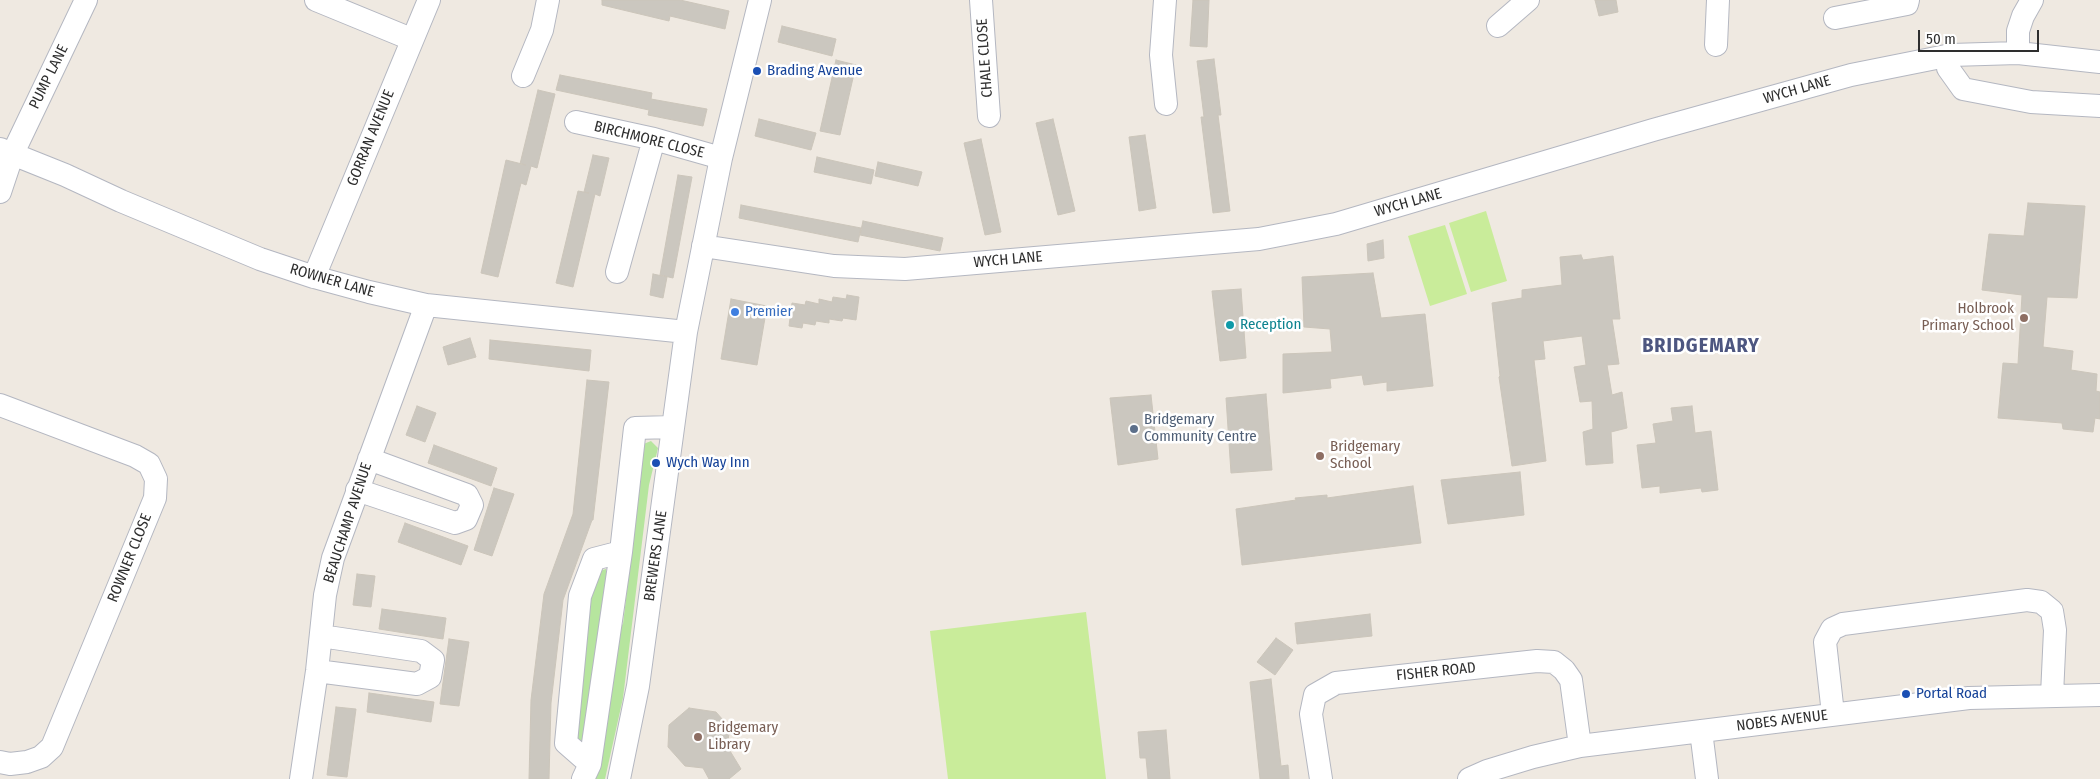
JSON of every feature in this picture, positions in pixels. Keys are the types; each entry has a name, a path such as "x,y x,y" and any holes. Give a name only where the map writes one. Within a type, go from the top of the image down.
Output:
{"street":[{"name":"PUMP LANE","path":"6,151 86,0"},
{"path":"316,0 412,39"},
{"name":"GORRAN AVENUE","path":"314,277 428,0"},
{"path":"523,76 542,30 548,0"},
{"path":"686,332 721,158 760,0"},
{"name":"CHALE CLOSE","path":"981,0 990,116"},
{"path":"1165,0 1161,55 1166,104"},
{"path":"1498,26 1528,0"},
{"path":"1716,45 1718,0"},
{"path":"1835,18 1907,4 1908,0"},
{"path":"2018,52 2018,31 2023,16 2032,0"},
{"name":"WYCH LANE","path":"703,246 834,266 905,269 1258,239 1336,224 1653,130 1851,75 1951,55 2018,52 2100,62"},
{"path":"1951,55 1948,68 1963,89 2031,102 2100,106"},
{"name":"BIRCHMORE CLOSE","path":"576,122 654,139 721,158"},
{"path":"617,272 654,139"},
{"path":"0,192 6,151"},
{"name":"ROWNER LANE","path":"6,151 260,259 314,277 426,305 686,332"},
{"name":"BEAUCHAMP AVENUE","path":"301,779 317,671 325,595 333,558 426,305"},
{"name":"BREWERS LANE","path":"620,779 638,686 686,332"},
{"name":"ROWNER CLOSE","path":"0,405 135,456 149,464 156,479 155,498 52,747 41,757 27,762 10,764 0,762"},
{"path":"586,772 621,552 635,428 673,427"},
{"path":"357,490 455,522 466,519 472,505 467,495 369,459"},
{"path":"586,772 566,743 580,596 594,559 621,552"},
{"path":"1833,714 1825,642 1832,629 1842,624 2027,600 2041,602 2052,611 2055,630 2052,695"},
{"path":"317,671 417,684 430,677 433,660 421,651 321,636"},
{"name":"FISHER ROAD","path":"1321,779 1311,714 1315,695 1336,683 1537,661 1554,662 1564,670 1571,680 1580,746"},
{"name":"NOBES AVENUE","path":"1469,779 1486,771 1533,757 1580,746 1969,698 2100,695"},
{"path":"1701,731 1707,779"}],"green space":[{"path":"1486,211 1507,281 1471,292 1449,223"},
{"path":"1445,225 1467,294 1430,306 1408,236"},
{"path":"651,441 658,448 649,485 623,698 605,779 595,779 618,628 623,624 639,489 641,445"},
{"path":"606,569 607,582 584,740 579,741 570,738 584,601 599,571"},
{"path":"1086,612 1106,779 948,779 930,631"}],"building":[{"path":"602,0 680,0 729,11 725,29 670,16 669,21 602,5"},
{"path":"1193,0 1209,0 1207,47 1190,46"},
{"path":"1595,0 1616,0 1618,12 1599,16"},
{"path":"782,26 836,39 832,56 778,42"},
{"path":"1214,59 1221,115 1218,115 1230,211 1213,213 1201,117 1204,117 1197,61"},
{"path":"836,60 856,65 840,135 820,131"},
{"path":"560,75 652,93 651,99 707,109 703,126 648,115 649,110 556,90"},
{"path":"538,90 555,94 537,168 531,166 526,185 521,183 498,277 481,273 506,160 520,164"},
{"path":"759,119 816,133 811,150 755,136"},
{"path":"1053,119 1075,211 1058,215 1036,123"},
{"path":"1145,135 1156,208 1139,211 1129,137"},
{"path":"981,139 1001,232 985,235 964,143"},
{"path":"593,155 609,158 600,196 595,194 573,287 556,283 578,191 589,193 584,192"},
{"path":"817,157 874,170 871,184 814,172"},
{"path":"878,162 922,172 918,186 875,176"},
{"path":"678,175 692,177 673,278 660,275"},
{"path":"2028,203 2085,206 2077,298 2047,297 2043,347 2073,351 2071,370 2097,374 2096,391 2100,392 2100,419 2095,418 2093,432 2063,429 2062,423 1998,418 2003,363 2018,364 2022,295 1982,290 1989,234 2024,236"},
{"path":"741,205 861,228 858,242 739,218"},
{"path":"863,221 943,238 940,251 860,235"},
{"path":"1383,240 1384,258 1368,261 1367,244"},
{"path":"1581,255 1583,260 1613,256 1620,319 1612,319 1619,364 1607,365 1612,395 1622,392 1627,428 1611,432 1613,463 1586,465 1583,432 1593,429 1592,401 1580,402 1574,367 1586,365 1582,336 1543,341 1545,359 1534,360 1546,461 1512,466 1499,377 1492,303 1522,298 1522,290 1562,285 1560,257"},
{"path":"1373,273 1381,318 1425,314 1433,386 1387,391 1387,382 1364,385 1362,375 1330,379 1331,388 1283,393 1283,354 1332,352 1330,329 1304,327 1302,277"},
{"path":"653,274 667,277 663,298 650,295"},
{"name":"Reception","path":"1241,289 1246,358 1220,361 1212,291"},
{"path":"847,295 859,297 856,320 843,318 842,321 829,319 829,323 816,321 815,325 803,323 802,328 789,326 792,303 805,305 806,301 819,304 819,299 832,302 833,297 846,299"},
{"path":"731,299 767,306 757,365 721,359"},
{"path":"470,338 476,357 448,365 443,347"},
{"path":"490,340 591,350 589,371 489,359"},
{"path":"587,380 609,382 593,520 563,600 551,703 549,779 529,779 531,700 544,594 573,514"},
{"path":"1266,394 1272,470 1231,473 1226,398"},
{"name":"Bridgemary Community Centre","path":"1151,395 1158,459 1118,465 1110,398"},
{"path":"417,406 436,413 425,442 406,435"},
{"path":"1692,406 1695,433 1711,431 1718,490 1702,492 1701,488 1660,493 1660,486 1642,488 1637,445 1656,443 1653,424 1673,421 1671,408"},
{"path":"434,445 497,468 491,486 428,463"},
{"path":"1520,472 1524,515 1448,524 1441,480"},
{"path":"1413,486 1421,543 1242,565 1236,509 1296,500 1295,498 1327,495 1327,498"},
{"path":"494,488 514,494 492,556 474,550"},
{"path":"405,523 468,546 461,565 398,542"},
{"path":"357,574 375,576 371,607 353,605"},
{"path":"382,609 446,618 443,639 379,629"},
{"path":"1370,614 1372,636 1297,644 1295,623"},
{"path":"1276,638 1293,650 1275,675 1257,662"},
{"path":"449,639 469,642 459,706 440,704"},
{"path":"1271,679 1281,766 1288,765 1289,779 1260,779 1250,682"},
{"path":"369,693 434,702 431,722 367,712"},
{"path":"336,707 356,709 347,777 327,775"},
{"name":"Bridgemary Library","path":"689,708 716,712 730,728 727,746 741,769 729,779 709,779 703,768 685,766 668,747 669,725"},
{"path":"1166,730 1170,779 1148,779 1146,758 1140,758 1138,732"}],"place":[{"name":"Brading Avenue","path":"757,71"},
{"name":"Premier","path":"735,312"},
{"name":"Holbrook Primary School","path":"2024,318"},
{"name":"Reception","path":"1230,325"},
{"name":"Bridgemary Community Centre","path":"1134,429"},
{"name":"Bridgemary School","path":"1320,456"},
{"name":"Wych Way Inn","path":"656,463"},
{"name":"Portal Road","path":"1906,694"},
{"name":"Bridgemary Library","path":"698,737"}],"district":[{"name":"BRIDGEMARY","path":"1701,346"}]}
